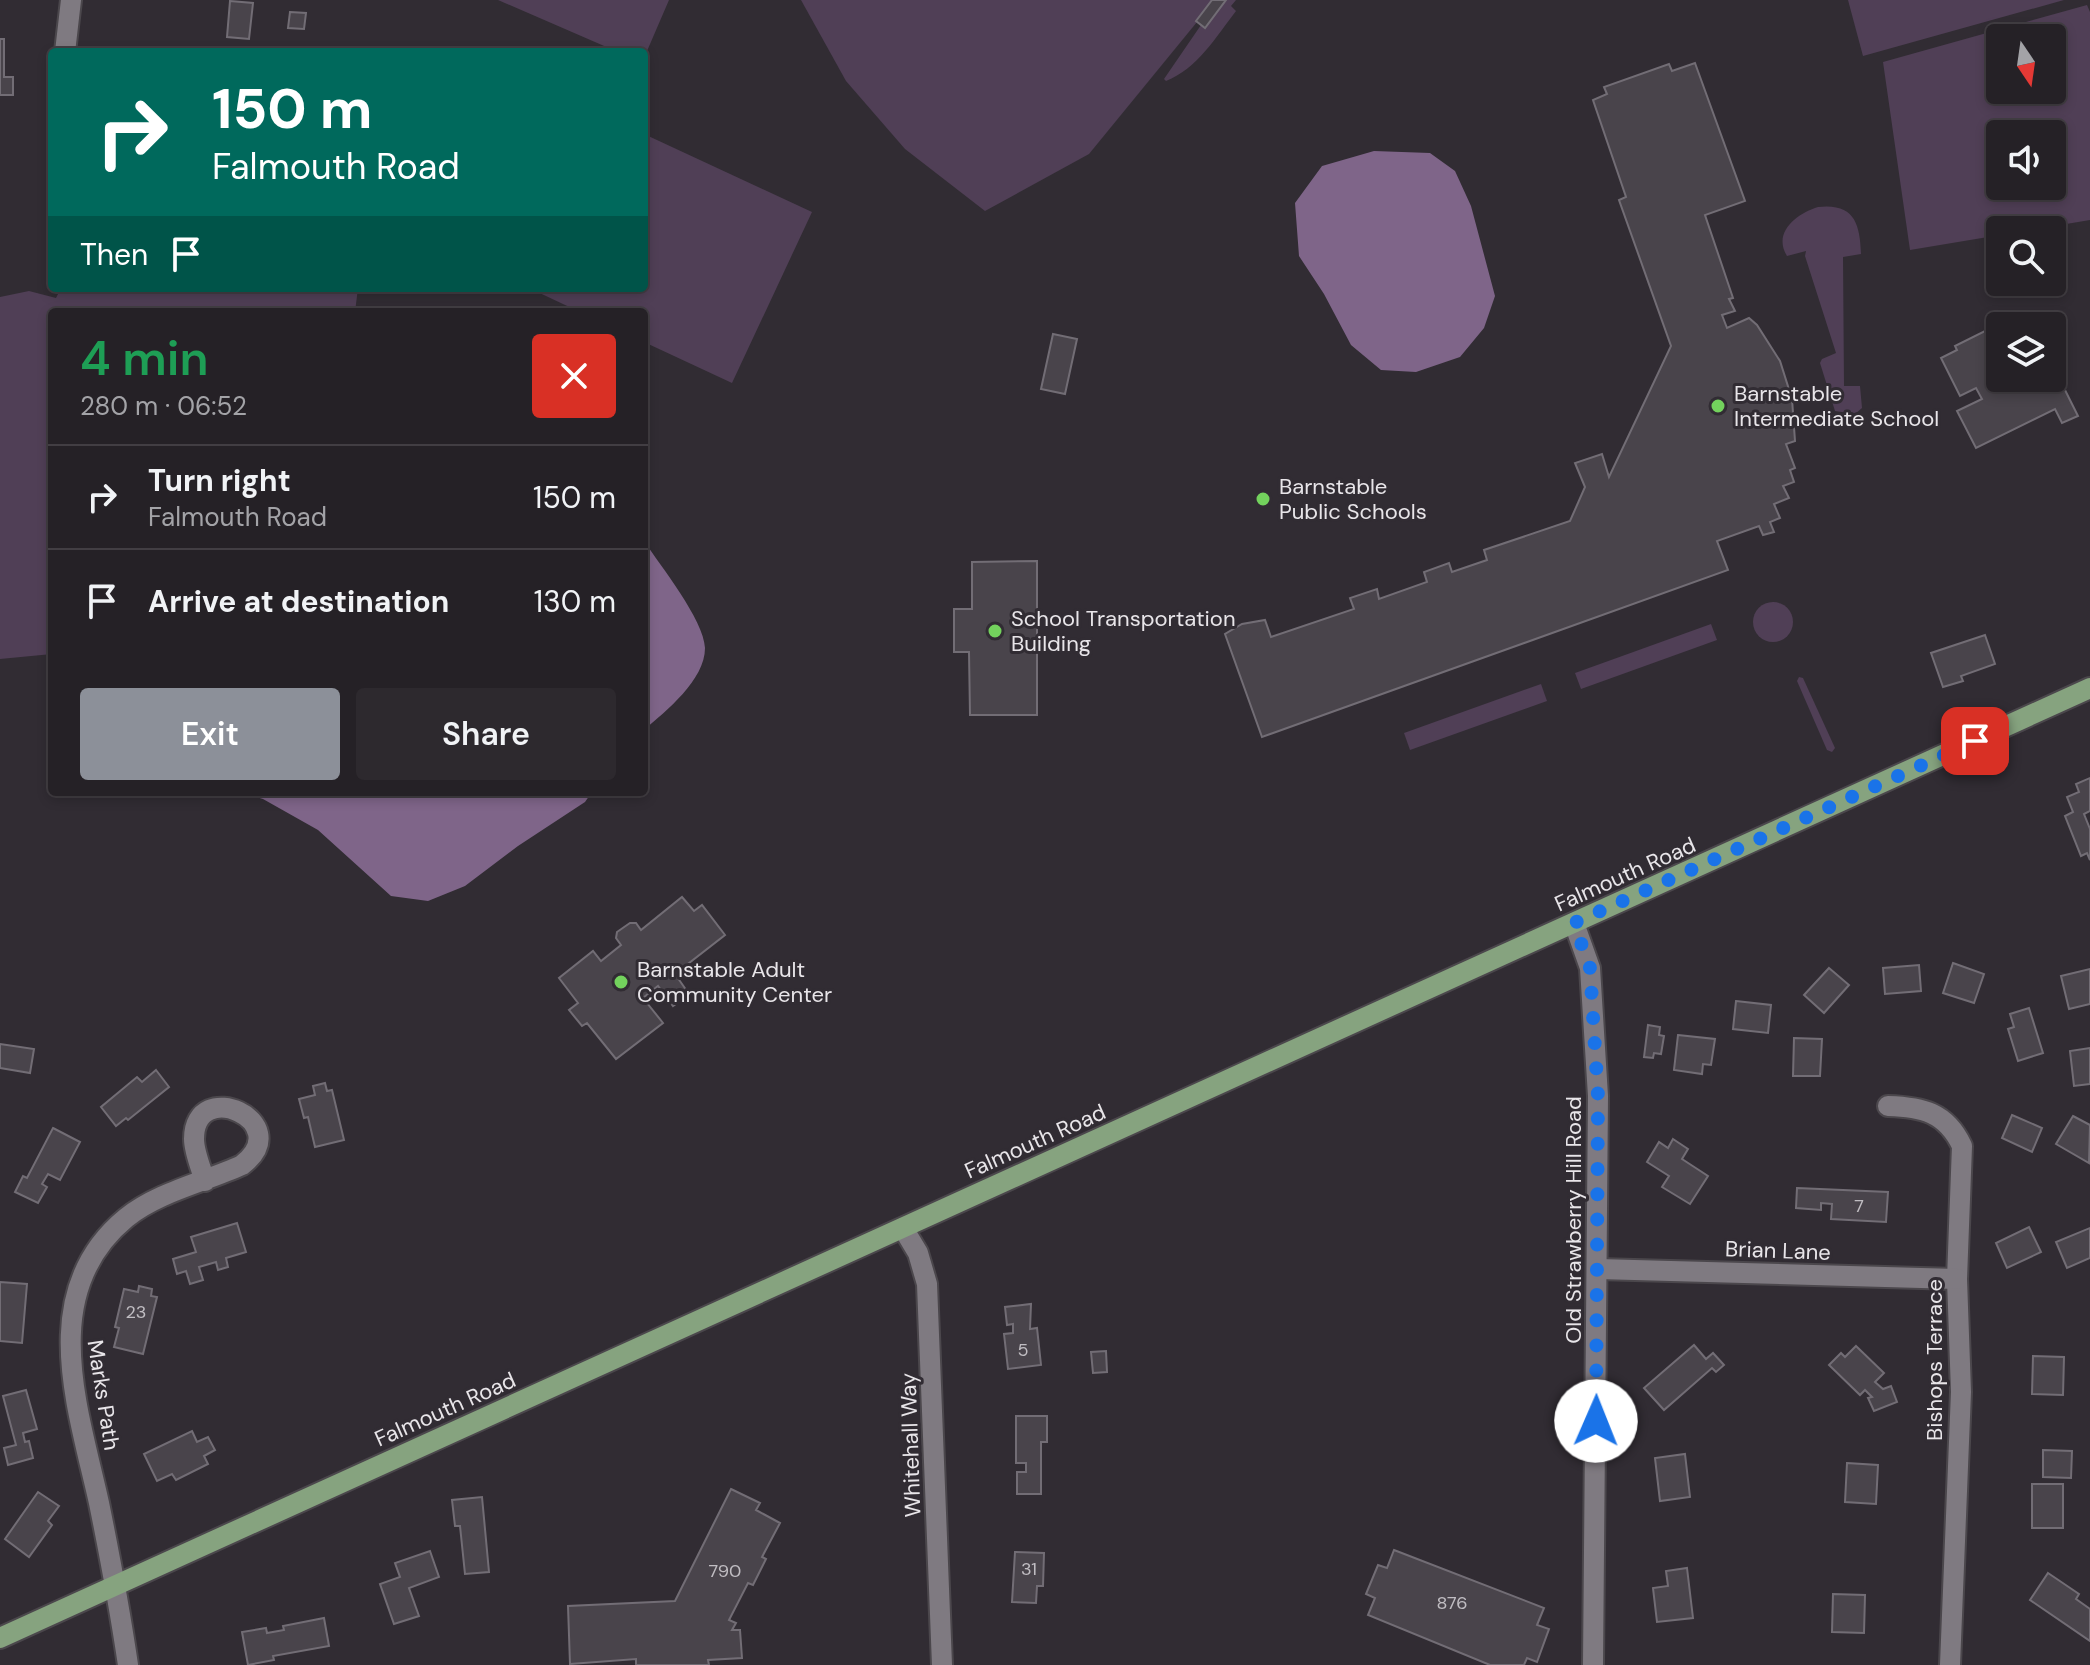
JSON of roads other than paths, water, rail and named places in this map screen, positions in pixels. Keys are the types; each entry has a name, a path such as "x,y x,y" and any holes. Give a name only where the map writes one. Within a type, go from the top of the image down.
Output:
{"main road":[{"name":"Falmouth Road","path":"0,1638 2090,688"}],"street":[{"path":"65,48 71,0"},
{"name":"Old Strawberry Hill Road","path":"1574,923 1590,968 1598,1096 1593,1665"},
{"name":"Bishops Terrace","path":"1888,1106 1920,1109 1938,1116 1956,1132 1962,1146 1957,1279 1961,1392 1950,1665"},
{"name":"Marks Path","path":"128,1665 116,1585 71,1373 69,1349 74,1303 90,1262 115,1228 149,1205 205,1181"},
{"name":"Whitehall Way","path":"903,1228 918,1253 927,1284 942,1665"},
{"name":"Brian Lane","path":"1598,1269 1957,1279"}],"place":[{"name":"Barnstable Intermediate School","path":"1718,406"},
{"name":"Barnstable Public Schools","path":"1263,499"},
{"name":"School Transportation Building","path":"995,631"},
{"name":"Barnstable Adult Community Center","path":"621,982"}]}
